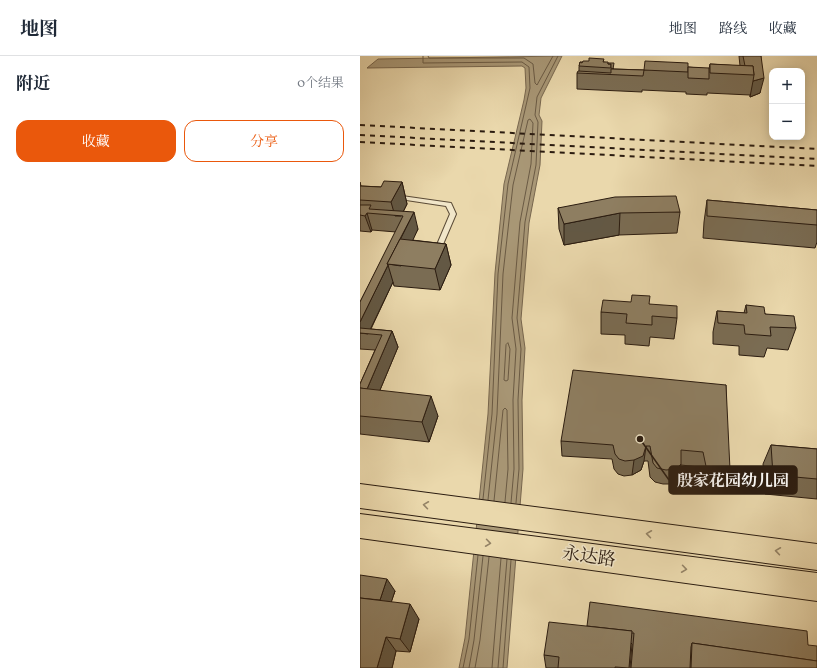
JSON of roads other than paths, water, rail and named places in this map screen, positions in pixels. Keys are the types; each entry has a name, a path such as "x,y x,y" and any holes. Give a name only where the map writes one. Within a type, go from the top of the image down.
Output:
{"main road":[{"name":"永达路","path":"360,496 465,511 817,556"},
{"name":"永达路","path":"360,526 817,587"}],"lane":[{"path":"389,196 449,204 453,214 439,247"}],"water":[{"path":"562,56 541,98 539,115 542,121 540,165 529,223 521,319 525,348 522,400 523,469 507,668 459,668 465,638 488,414 495,273 504,184 524,100 526,88 525,68 522,66 367,68 378,59"}],"railway":[{"path":"360,125 817,149"},
{"path":"360,135 817,159"},
{"path":"360,142 817,166"}],"place":[{"name":"殷家花园幼儿园","path":"640,439"}]}
